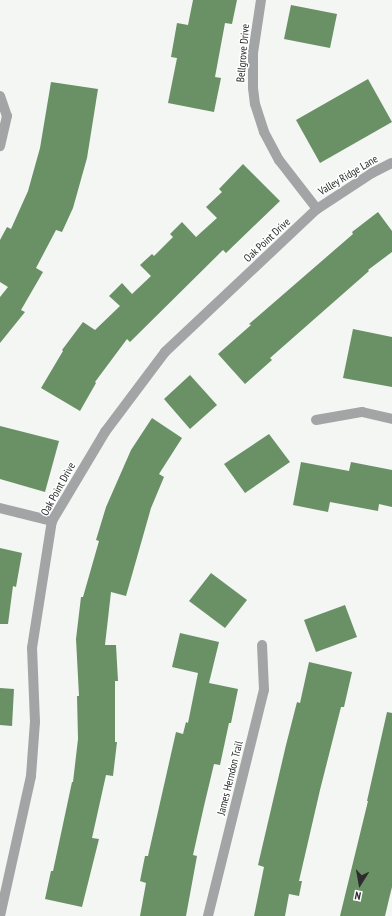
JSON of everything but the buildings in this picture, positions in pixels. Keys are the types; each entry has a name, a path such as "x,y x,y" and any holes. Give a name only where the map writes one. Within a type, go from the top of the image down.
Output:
{"street":[{"name":"Bellgrove Drive","path":"261,0 253,53 253,88 255,104 264,132 279,160 318,209"},
{"path":"0,96 7,116 0,146"},
{"name":"Valley Ridge Lane","path":"318,209 372,173 392,163"},
{"name":"Oak Point Drive","path":"0,916 31,776 35,722 32,648 52,521 105,432 165,352 318,209"},
{"path":"316,420 362,412 392,419"},
{"path":"0,508 52,521"},
{"name":"James Herndon Trail","path":"208,916 264,690 262,645"}]}
